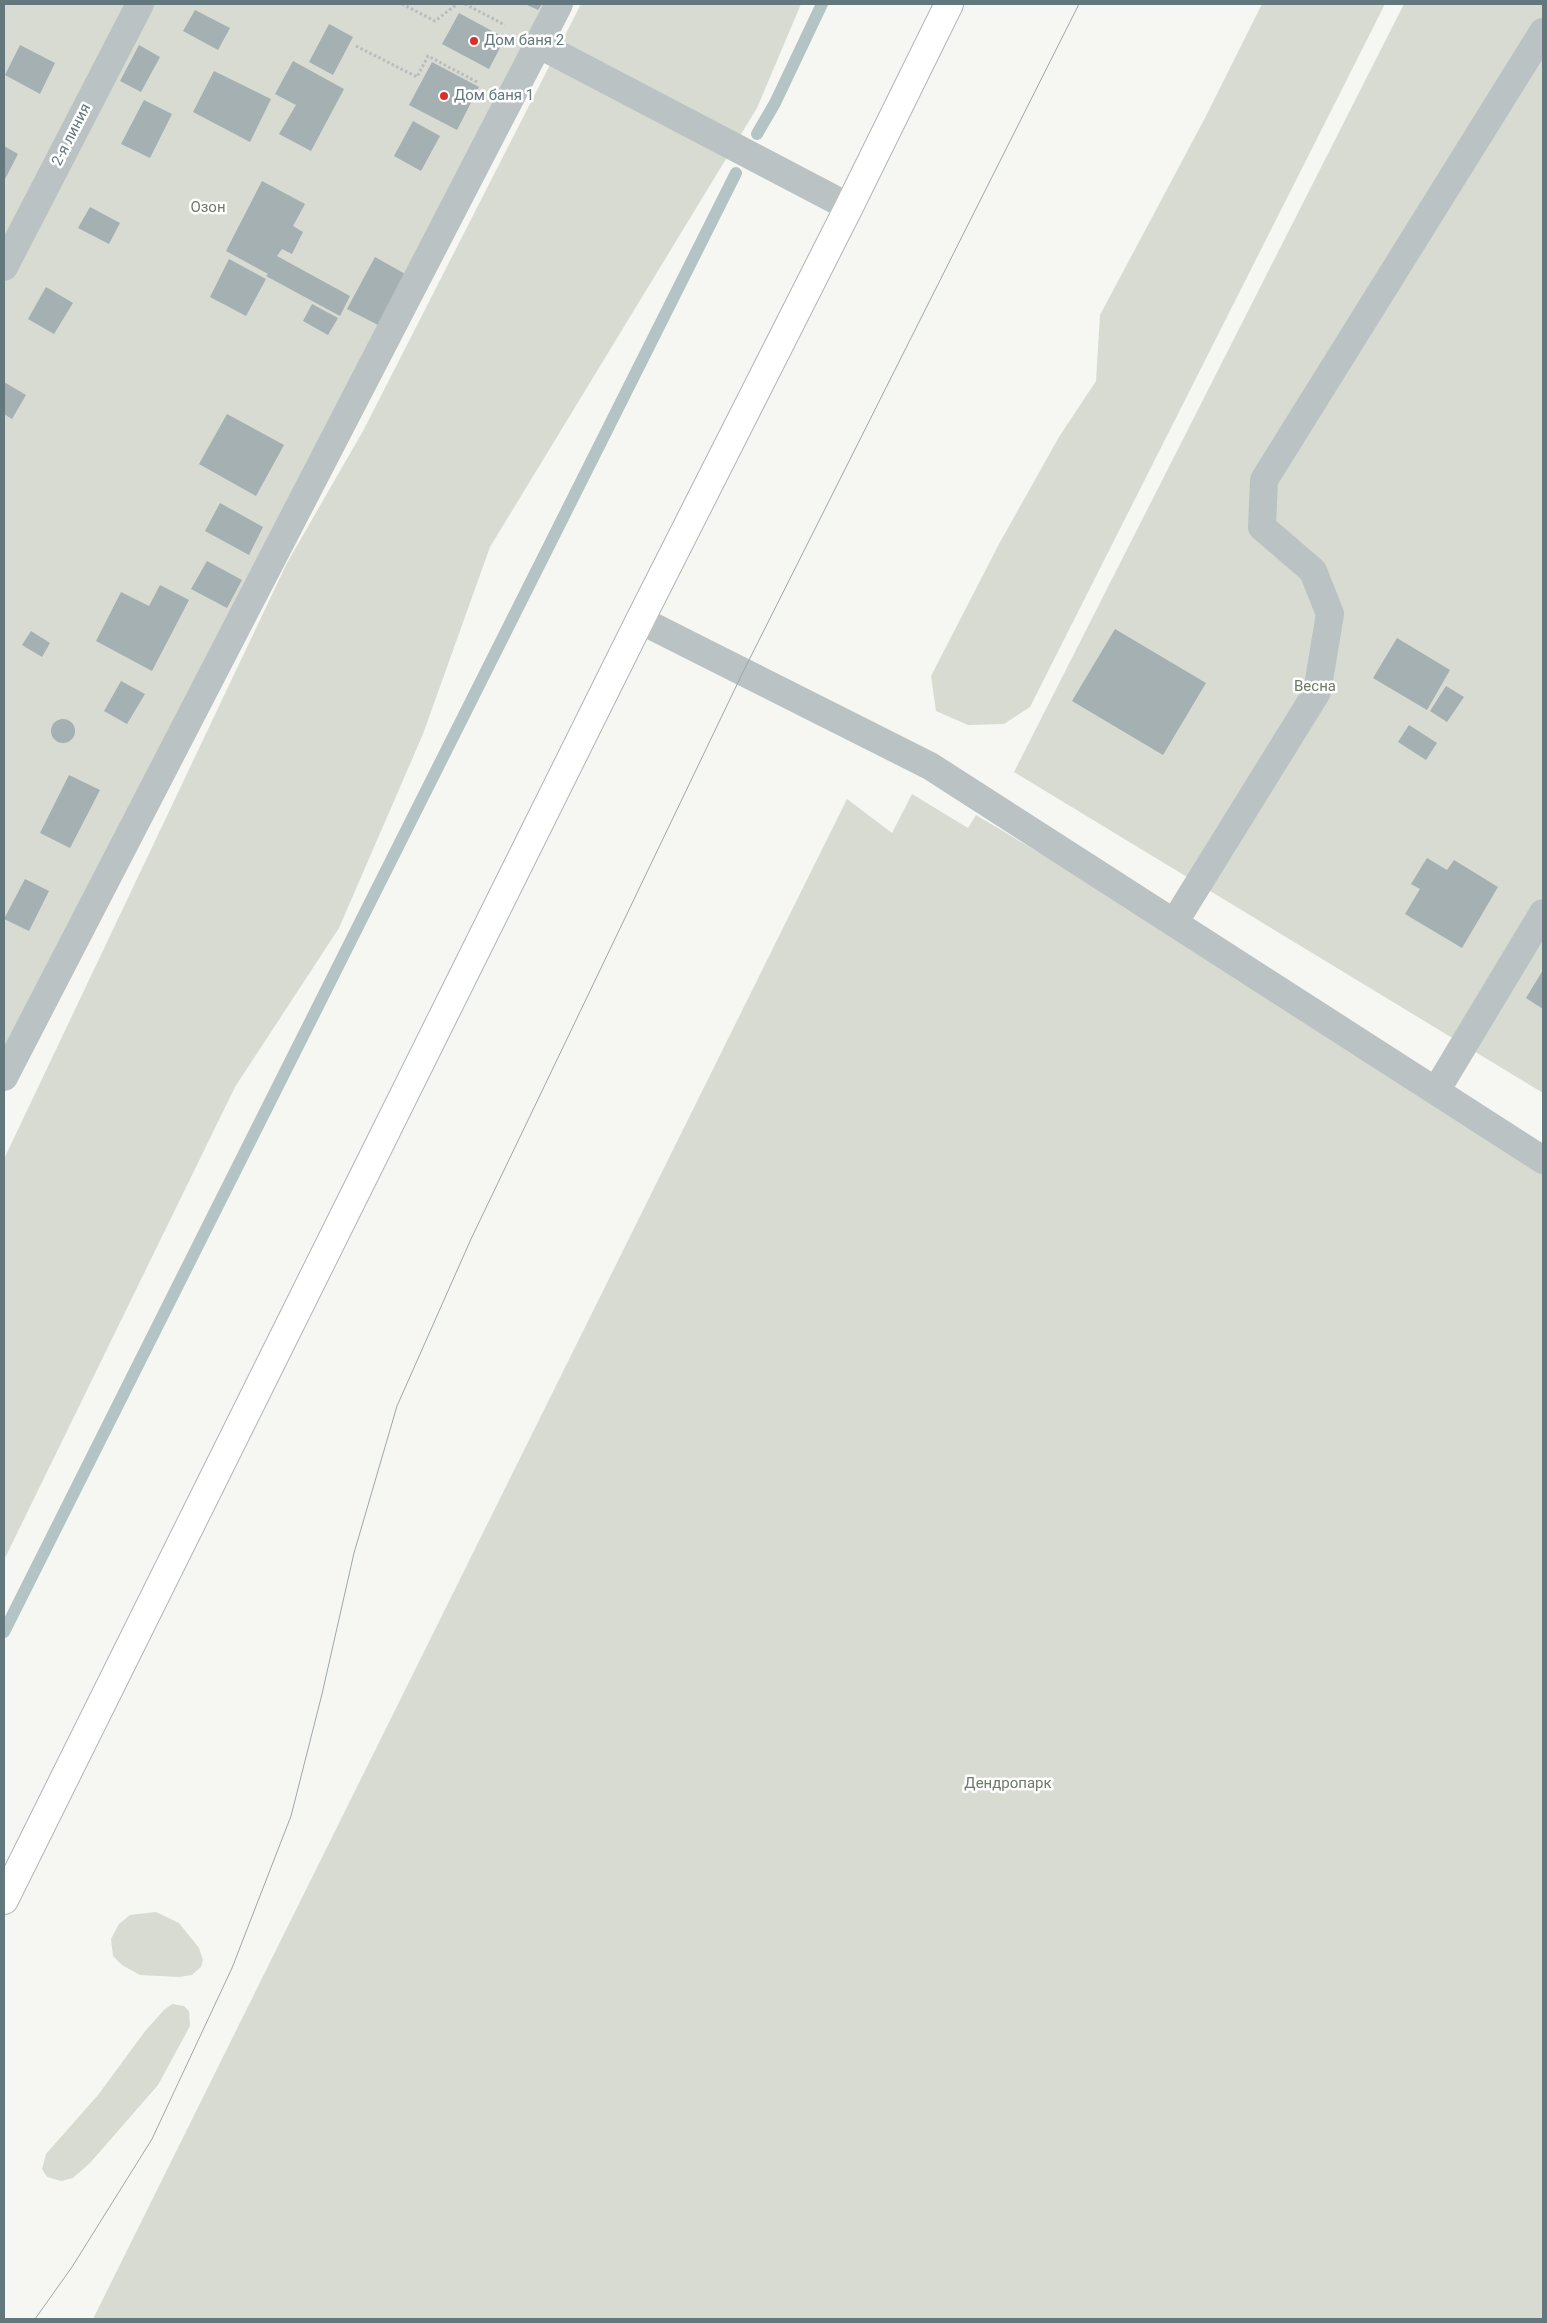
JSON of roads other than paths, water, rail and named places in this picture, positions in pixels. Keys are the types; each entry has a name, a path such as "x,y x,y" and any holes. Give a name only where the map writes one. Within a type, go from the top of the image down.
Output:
{"main road":[{"path":"4,1900 640,620 849,207 949,4"}],"lane":[{"name":"2-я линия","path":"4,267 140,4"},
{"path":"4,1077 559,4"},
{"path":"1174,923 1317,692 1330,614 1313,571 1262,528 1264,480 1543,32"},
{"path":"538,44 849,207"},
{"path":"640,620 930,766 1543,1160"},
{"path":"1436,1091 1543,913"}],"waterway":[{"path":"757,134 775,103 822,4"},
{"path":"4,1632 736,173"}],"tram line":[{"path":"35,2319 72,2267 152,2139 232,1968 291,1816 322,1694 354,1553 397,1406 471,1239 743,672 1079,4"}],"place":[{"name":"Дом баня 2","path":"474,41"},
{"name":"Дом баня 1","path":"444,96"}],"park label":[{"name":"Озон","path":"208,208"},
{"name":"Весна","path":"1315,687"},
{"name":"Дендропарк","path":"1008,1784"}]}
